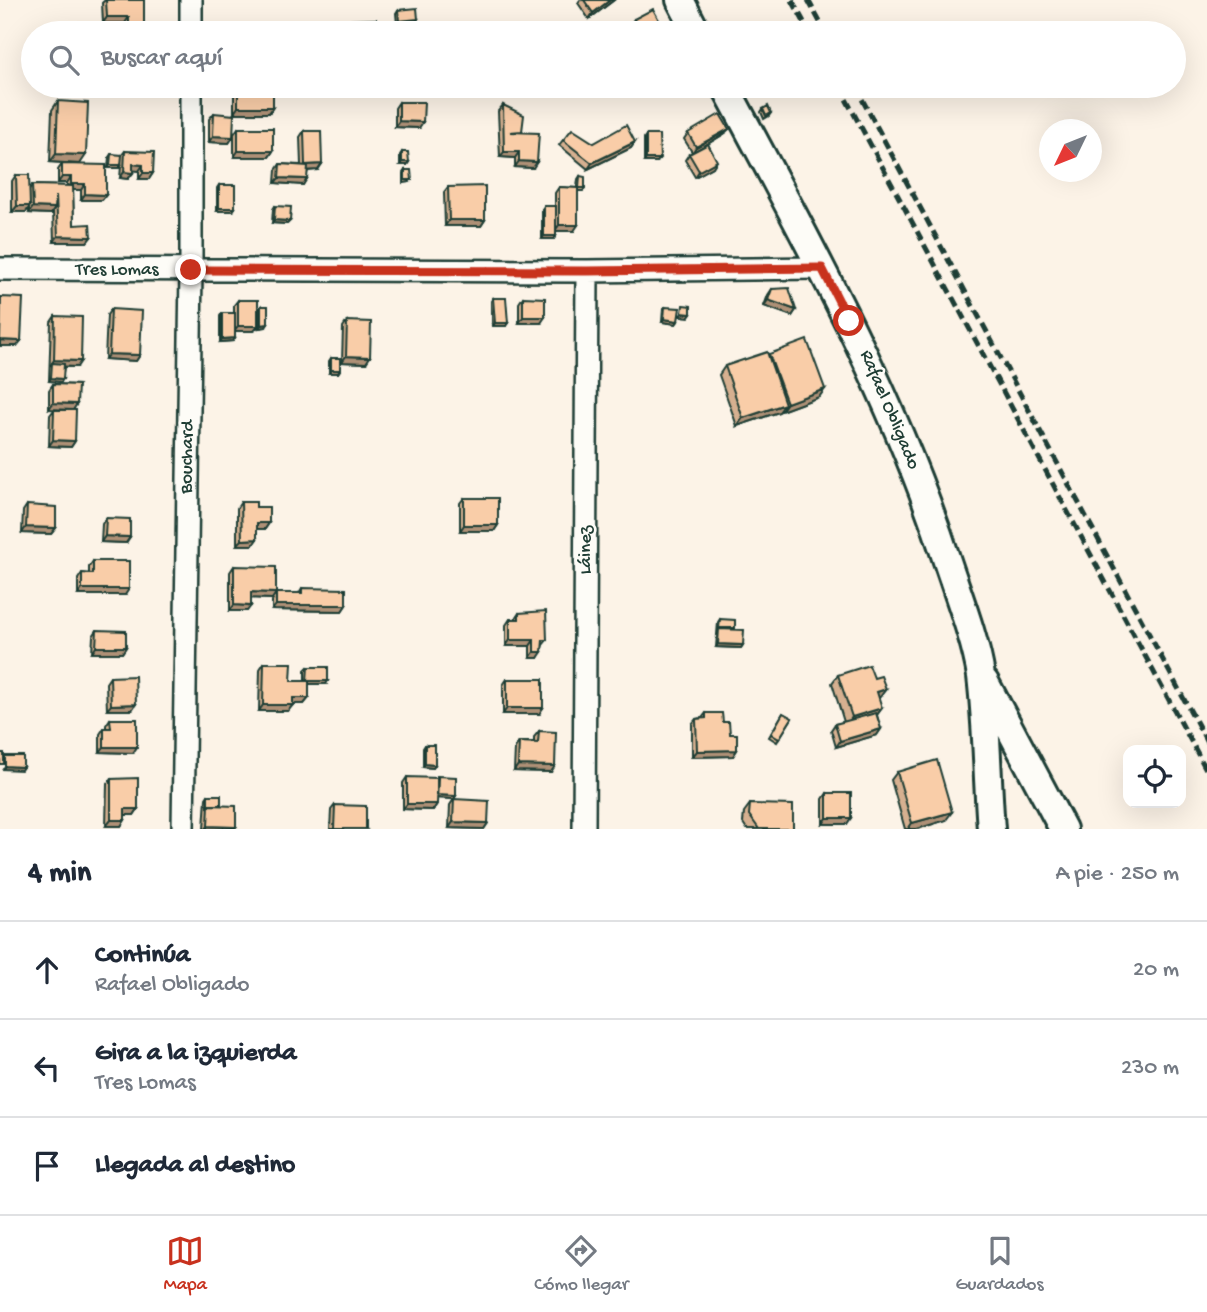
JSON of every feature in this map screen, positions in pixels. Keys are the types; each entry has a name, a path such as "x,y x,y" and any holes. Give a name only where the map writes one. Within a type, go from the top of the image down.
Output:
{"street":[{"path":"191,0 191,21"},
{"path":"680,0 691,21"},
{"name":"Bouchard","path":"183,829 191,98"},
{"name":"Rafael Obligado","path":"731,98 875,374 920,484 958,595 981,674 1063,829"},
{"name":"Tres Lomas","path":"0,269 587,271 822,268"},
{"name":"Láinez","path":"584,829 587,271"},
{"name":"Rafael Obligado","path":"981,674 991,829"}],"building":[{"path":"106,0 144,0 144,21 129,21 129,17 107,17"},
{"path":"584,0 610,0 593,13"},
{"path":"417,8 418,19 399,21 398,10"},
{"path":"653,9 660,21 635,21 634,19"},
{"path":"376,19 376,21 349,21"},
{"path":"238,98 273,98 273,107 238,107"},
{"path":"58,101 88,103 86,155 56,154"},
{"path":"399,102 424,102 423,122 399,121"},
{"path":"503,105 524,115 522,131 510,132 539,133 537,162 519,161 519,152 504,152"},
{"path":"768,106 771,113 766,116 763,109"},
{"path":"214,113 234,115 233,137 213,136"},
{"path":"720,114 729,129 696,147 688,133"},
{"path":"626,125 635,142 592,163 563,140 572,129 594,143"},
{"path":"238,128 273,128 273,151 238,151"},
{"path":"304,131 321,131 322,164 305,165"},
{"path":"646,135 659,135 660,159 646,159"},
{"path":"708,144 717,161 699,171 689,154"},
{"path":"125,151 154,152 153,173 143,173 143,165 133,164 133,173 124,172"},
{"path":"402,152 408,152 409,162 402,162"},
{"path":"111,154 122,155 121,165 110,165"},
{"path":"62,164 106,165 106,195 85,194 85,184 71,184 71,177 62,177"},
{"path":"280,164 308,166 307,179 279,178"},
{"path":"405,170 411,170 412,180 405,180"},
{"path":"16,175 29,175 30,206 17,206"},
{"path":"580,176 585,177 585,188 579,188"},
{"path":"32,185 73,186 74,225 90,224 91,237 58,236 56,196 55,208 33,207"},
{"path":"219,185 235,185 235,208 219,208"},
{"path":"485,186 485,220 449,220 448,187"},
{"path":"559,187 578,188 578,225 559,225"},
{"path":"275,206 291,207 290,221 274,220"},
{"path":"544,206 556,206 556,236 544,236"},
{"path":"789,288 796,310 768,300 772,289"},
{"path":"1,297 23,298 21,341 0,340"},
{"path":"523,297 545,298 545,317 523,317"},
{"path":"493,298 506,298 508,323 495,323"},
{"path":"238,300 258,300 258,326 238,326"},
{"path":"683,305 691,306 691,314 682,313"},
{"path":"261,306 268,306 268,324 261,325"},
{"path":"665,307 680,308 678,321 664,319"},
{"path":"111,309 142,311 140,355 109,354"},
{"path":"222,313 235,313 235,338 222,339"},
{"path":"55,316 82,317 81,361 54,360"},
{"path":"347,321 371,322 370,357 346,356"},
{"path":"807,340 825,389 787,403 769,354"},
{"path":"767,352 785,404 743,418 725,366"},
{"path":"331,358 340,358 340,370 331,370"},
{"path":"52,363 64,364 63,379 51,378"},
{"path":"53,384 78,385 77,404 53,403"},
{"path":"54,410 76,410 75,441 53,440"},
{"path":"464,498 498,498 498,525 464,525"},
{"path":"241,502 256,502 256,507 269,507 269,523 257,523 257,539 242,540"},
{"path":"27,505 56,507 56,528 26,527"},
{"path":"106,518 130,519 130,537 105,536"},
{"path":"93,561 129,561 129,589 82,589 82,573 93,574"},
{"path":"234,566 276,567 276,593 251,592 251,606 234,605"},
{"path":"302,588 346,589 346,605 276,605 276,593 302,593"},
{"path":"546,611 547,640 543,640 542,652 534,652 534,640 510,640 510,619 519,619 519,613"},
{"path":"720,619 735,620 735,628 719,628"},
{"path":"719,629 744,630 743,645 718,644"},
{"path":"97,630 126,631 126,647 96,647"},
{"path":"264,663 292,663 291,681 309,681 309,698 293,698 293,705 263,705"},
{"path":"869,665 874,678 881,676 886,689 877,692 882,708 852,717 838,675"},
{"path":"308,667 328,667 328,681 307,681"},
{"path":"135,676 136,704 111,705 110,677"},
{"path":"507,679 543,679 543,708 507,708"},
{"path":"706,713 722,713 723,722 729,722 730,734 737,734 737,750 697,751 696,719 706,718"},
{"path":"783,713 792,718 779,739 771,734"},
{"path":"876,713 881,729 840,741 835,724"},
{"path":"110,719 137,719 137,747 104,747 104,728 111,728"},
{"path":"539,731 556,732 555,766 518,765 519,742 538,743"},
{"path":"425,745 435,745 435,765 425,764"},
{"path":"0,753 4,753 4,764 0,764"},
{"path":"5,756 23,756 23,767 5,766"},
{"path":"937,760 952,812 912,823 897,772"},
{"path":"437,776 456,777 456,796 437,795"},
{"path":"407,777 438,778 437,804 407,804"},
{"path":"138,778 138,809 125,809 125,820 111,820 111,779"},
{"path":"827,793 851,793 851,818 827,818"},
{"path":"208,795 221,795 221,805 208,806"},
{"path":"454,799 489,801 488,823 453,822"},
{"path":"750,804 793,805 793,829 759,829 749,815"},
{"path":"209,805 236,806 236,827 208,826"},
{"path":"335,805 366,806 366,829 334,829"}],"railway":[{"path":"792,0 803,21"},
{"path":"808,0 819,21"},
{"path":"845,98 1207,771"},
{"path":"861,98 1207,742"}],"route":[{"path":"191,270 587,271 822,268 849,321"}]}
